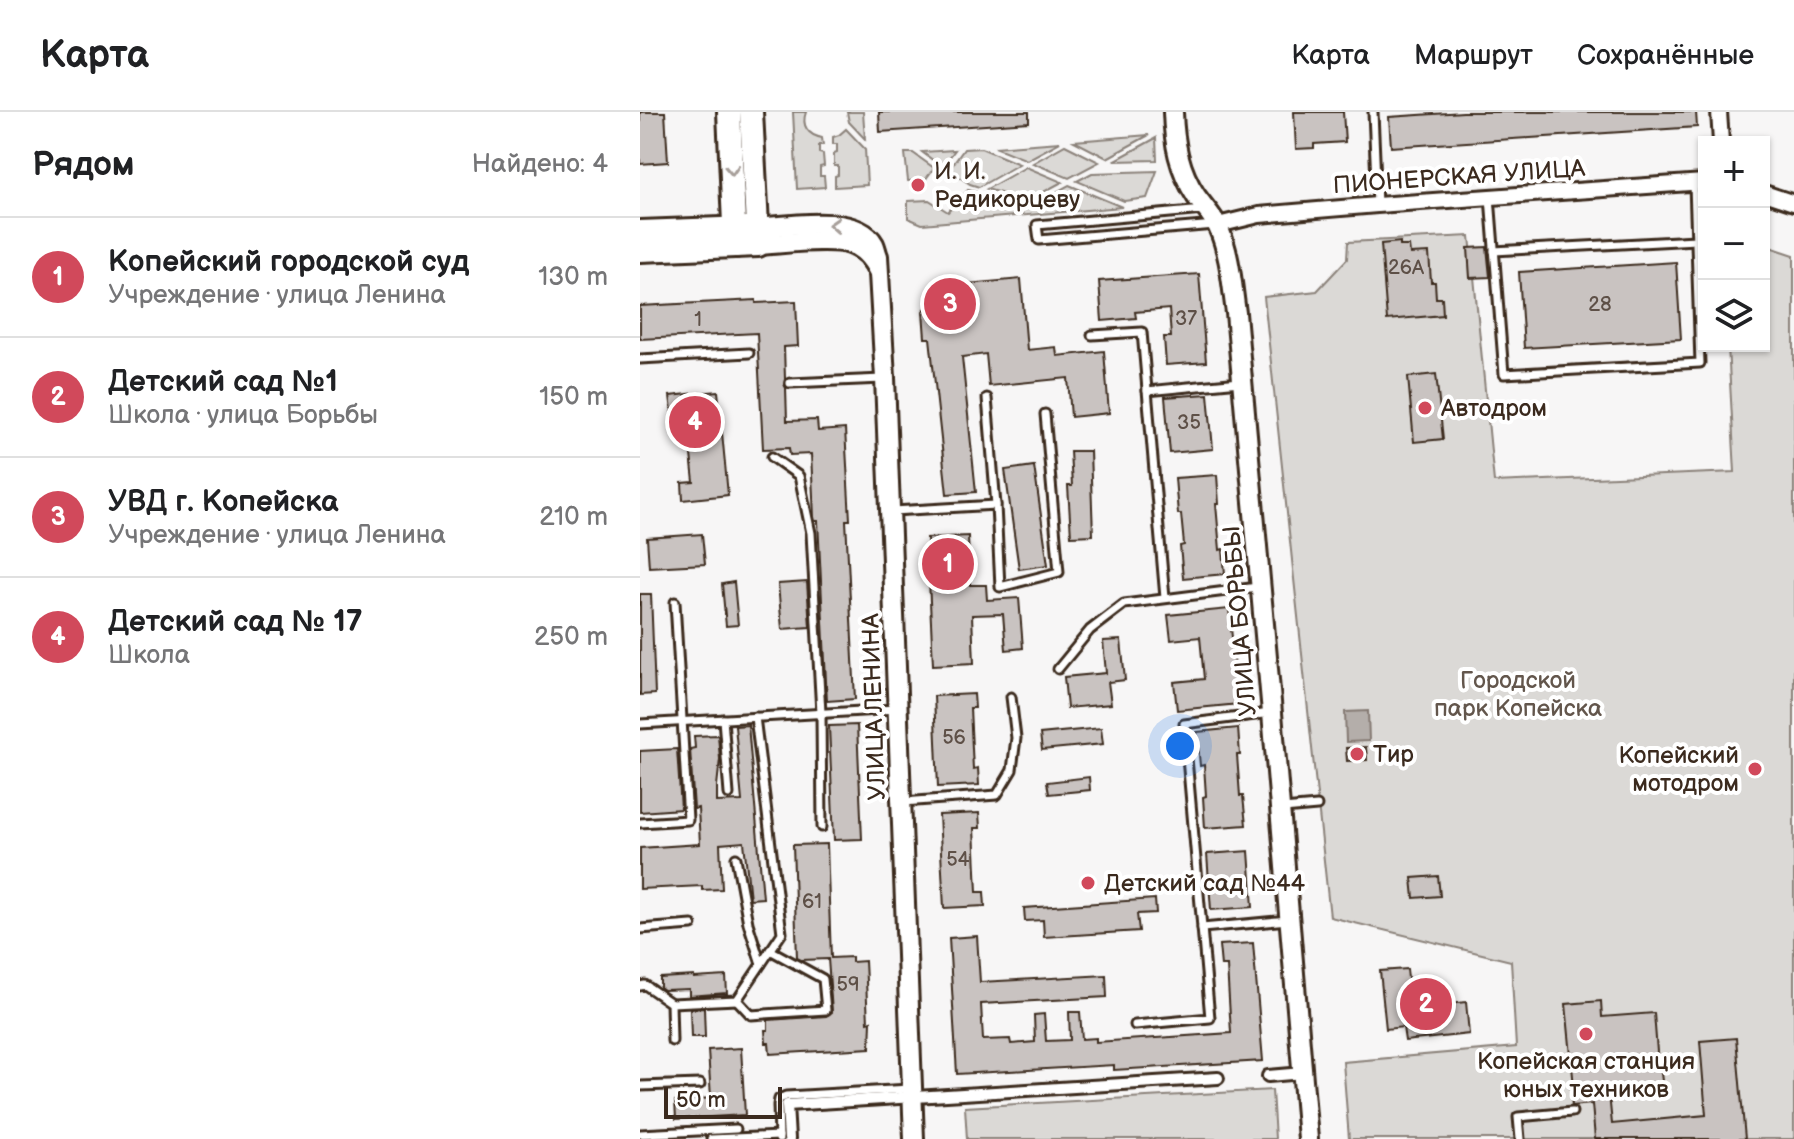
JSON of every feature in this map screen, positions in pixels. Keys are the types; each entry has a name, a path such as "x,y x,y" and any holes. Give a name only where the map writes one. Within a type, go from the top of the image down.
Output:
{"main road":[{"path":"729,112 735,237"},
{"path":"640,250 758,236 751,112"},
{"path":"640,232 735,237"}],"street":[{"name":"УЛИЦА БОРЬБЫ","path":"1173,112 1173,137 1180,165 1212,218 1228,261 1236,313 1308,1139"},
{"path":"1719,112 1721,136"},
{"name":"ПИОНЕРСКАЯ УЛИЦА","path":"1212,218 1698,182"},
{"path":"1770,195 1794,203"},
{"name":"УЛИЦА ЛЕНИНА","path":"758,236 828,224 845,225 857,229 874,244 878,256 891,511 914,1139"},
{"path":"1268,1076 1303,1073"},
{"path":"782,1138 787,1105 912,1094 1218,1078"}],"lane":[{"path":"1373,112 1377,205"},
{"path":"1490,197 1504,374 1700,363 1696,240 1698,201"},
{"path":"1212,218 1039,240 1037,225 1212,218"},
{"path":"1494,251 1696,240"},
{"path":"1092,335 1142,332 1165,598"},
{"path":"640,359 749,353"},
{"path":"790,383 885,378"},
{"path":"1147,391 1242,382"},
{"path":"987,398 1000,587 1059,572 1045,414"},
{"path":"772,457 799,476 811,533 821,713 822,827"},
{"path":"891,511 996,505"},
{"path":"1058,669 1090,630 1124,604 1260,587"},
{"path":"640,823 688,820 675,602"},
{"path":"901,802 997,795 1012,770 1016,738 1011,697"},
{"path":"640,724 898,708"},
{"path":"1135,1025 1210,1018 1184,724 1272,713"},
{"path":"737,1000 782,933 755,717"},
{"path":"723,719 729,794"},
{"path":"1280,809 1317,806"},
{"path":"736,858 748,923 761,964"},
{"path":"1202,928 1290,920"},
{"path":"640,929 692,925"},
{"path":"640,986 645,985 671,1003 737,1000 751,1015 826,1010 823,979 770,950"},
{"path":"671,1003 672,1041"},
{"path":"640,1086 700,1084"},
{"path":"1520,1139 1518,1117 1572,1112"},
{"path":"640,1134 736,1129"},
{"path":"711,1139 782,1138"}],"green space":[{"path":"793,112 806,112 804,122 807,129 822,138 819,153 823,154 824,166 820,167 820,176 824,176 825,187 797,189"},
{"path":"847,112 863,112 865,139 849,122"},
{"path":"846,129 865,149 867,185 835,187 838,166 834,166 837,144 833,144 833,137"},
{"path":"1149,135 1107,158 1074,141"},
{"path":"1156,138 1157,160 1114,161"},
{"path":"1060,142 1027,160 995,147"},
{"path":"1065,145 1099,162 1069,178 1033,163"},
{"path":"981,148 1019,164 979,187 949,170 964,149"},
{"path":"955,150 942,167 922,152"},
{"path":"905,153 913,153 934,168 925,180 908,181"},
{"path":"1026,167 1062,182 1027,201 987,189"},
{"path":"1157,171 1147,198 1124,201 1077,181 1092,173"},
{"path":"1069,185 1122,207 922,224 908,218 908,201 929,200 948,212 968,190 1029,207"},
{"name":"Городской парк Копейска","path":"1470,236 1494,482 1735,472 1728,352 1770,352 1770,247 1794,255 1794,1139 1349,1139 1343,1062 1516,1047 1511,961 1330,917 1264,297 1317,291 1347,259 1348,242"},
{"path":"1272,1090 1275,1139 967,1139 965,1107"}],"shaded area":[{"path":"1368,711 1369,741 1346,742 1345,712"}],"building":[{"path":"640,112 665,112 668,162 640,164"},
{"path":"879,112 1029,112 1029,122 880,132"},
{"path":"1294,112 1343,112 1345,142 1314,144 1314,148 1296,149"},
{"path":"1463,112 1696,112 1697,127 1391,147 1389,117"},
{"path":"1400,242 1400,246 1409,246 1410,254 1429,253 1431,282 1435,282 1436,298 1442,298 1443,315 1387,320 1381,244"},
{"path":"1487,247 1490,277 1470,278 1468,248"},
{"path":"1676,262 1681,339 1524,348 1519,272"},
{"path":"1199,274 1206,362 1166,365 1164,337 1171,337 1169,309 1135,312 1136,318 1102,321 1099,281"},
{"path":"1021,279 1027,350 1056,347 1057,356 1104,351 1109,413 1071,417 1068,378 989,386 986,354 962,357 976,492 947,494 930,338 925,338 923,311 945,286"},
{"path":"756,300 756,303 796,301 798,346 784,347 787,421 817,420 818,431 845,429 855,699 827,701 818,521 814,517 811,454 790,455 789,448 763,449 757,333 640,339 640,306"},
{"name":"Автодром","path":"1436,374 1443,439 1414,442 1408,377"},
{"path":"718,391 728,495 683,500 682,483 694,482 689,436 684,410 672,411 670,396"},
{"path":"1208,394 1213,449 1170,453 1165,397"},
{"path":"1070,451 1090,451 1093,535 1071,536 1068,486 1072,486"},
{"path":"1034,466 1048,565 1019,569 1005,470"},
{"path":"1217,475 1219,504 1216,504 1225,574 1183,578 1180,546 1184,545 1175,478"},
{"path":"702,534 705,564 649,567 647,538"},
{"path":"968,536 970,585 986,585 987,600 1019,598 1023,648 1006,650 1003,614 972,615 974,663 933,665 927,538"},
{"path":"734,582 738,625 726,626 722,584"},
{"path":"807,582 810,627 782,629 778,584"},
{"path":"640,594 651,594 655,694 640,695"},
{"path":"1229,609 1239,704 1177,710 1174,682 1204,679 1200,637 1171,640 1168,615"},
{"path":"1121,640 1125,680 1108,682 1111,704 1067,708 1064,677 1106,673 1103,641"},
{"path":"974,694 975,708 970,708 973,769 978,768 979,785 938,787 934,696"},
{"path":"748,725 763,898 750,899 744,842 720,844 722,889 702,890 702,886 640,889 640,848 700,844 690,749 695,748 694,736 718,735 717,802 742,801 735,726"},
{"path":"857,725 862,839 834,840 829,726"},
{"path":"1101,728 1103,744 1042,750 1040,734"},
{"path":"1238,728 1240,796 1243,796 1246,825 1205,828 1204,765 1200,766 1197,732"},
{"name":"Тир","path":"1366,747 1367,760 1347,761 1346,748"},
{"path":"677,749 681,809 640,812 640,751"},
{"path":"1089,777 1090,790 1049,794 1047,782"},
{"path":"979,813 980,828 974,828 977,892 984,892 985,906 944,908 939,815"},
{"path":"827,844 831,958 852,957 852,962 865,961 868,1022 871,1021 870,1048 770,1054 765,1030 768,1030 768,1020 826,1016 832,1012 828,959 797,958 793,845"},
{"path":"1249,851 1253,907 1211,910 1207,854"},
{"path":"1438,876 1440,896 1414,898 1412,878"},
{"path":"1155,899 1156,913 1137,914 1139,931 1044,937 1043,920 1025,921 1024,908"},
{"path":"977,936 980,982 1106,975 1107,997 981,1004 983,1040 1010,1039 1011,1044 1035,1042 1034,1015 1044,1014 1046,1041 1070,1040 1069,1012 1080,1012 1082,1039 1096,1038 1096,1042 1231,1033 1227,966 1221,966 1219,945 1253,943 1263,1061 1114,1070 1114,1065 957,1074 949,938"},
{"path":"1407,969 1409,988 1437,985 1439,1005 1466,1002 1469,1034 1405,1041 1403,1027 1386,1029 1380,971"},
{"path":"726,976 727,993 689,996 689,989 664,990 660,987 660,978"},
{"path":"1601,1001 1602,1017 1654,1013 1663,1089 1609,1094 1612,1124 1706,1115 1700,1041 1736,1038 1745,1139 1595,1139 1592,1104 1572,1106 1570,1087 1574,1087 1566,1004"},
{"path":"704,1008 705,1037 691,1037 690,1009"},
{"path":"741,1048 745,1115 676,1119 675,1101 711,1098 708,1050"}],"place":[{"name":"И. И. Редикорцеву","path":"918,185"},
{"name":"УВД г. Копейска","path":"950,304"},
{"name":"Автодром","path":"1425,408"},
{"name":"Детский сад № 17","path":"695,422"},
{"name":"Копейский городской суд","path":"948,564"},
{"name":"Тир","path":"1357,754"},
{"name":"Копейский мотодром","path":"1755,769"},
{"name":"Детский сад №44","path":"1088,883"},
{"name":"Детский сад №1","path":"1426,1004"},
{"name":"Копейская станция юных техников","path":"1586,1034"}]}
